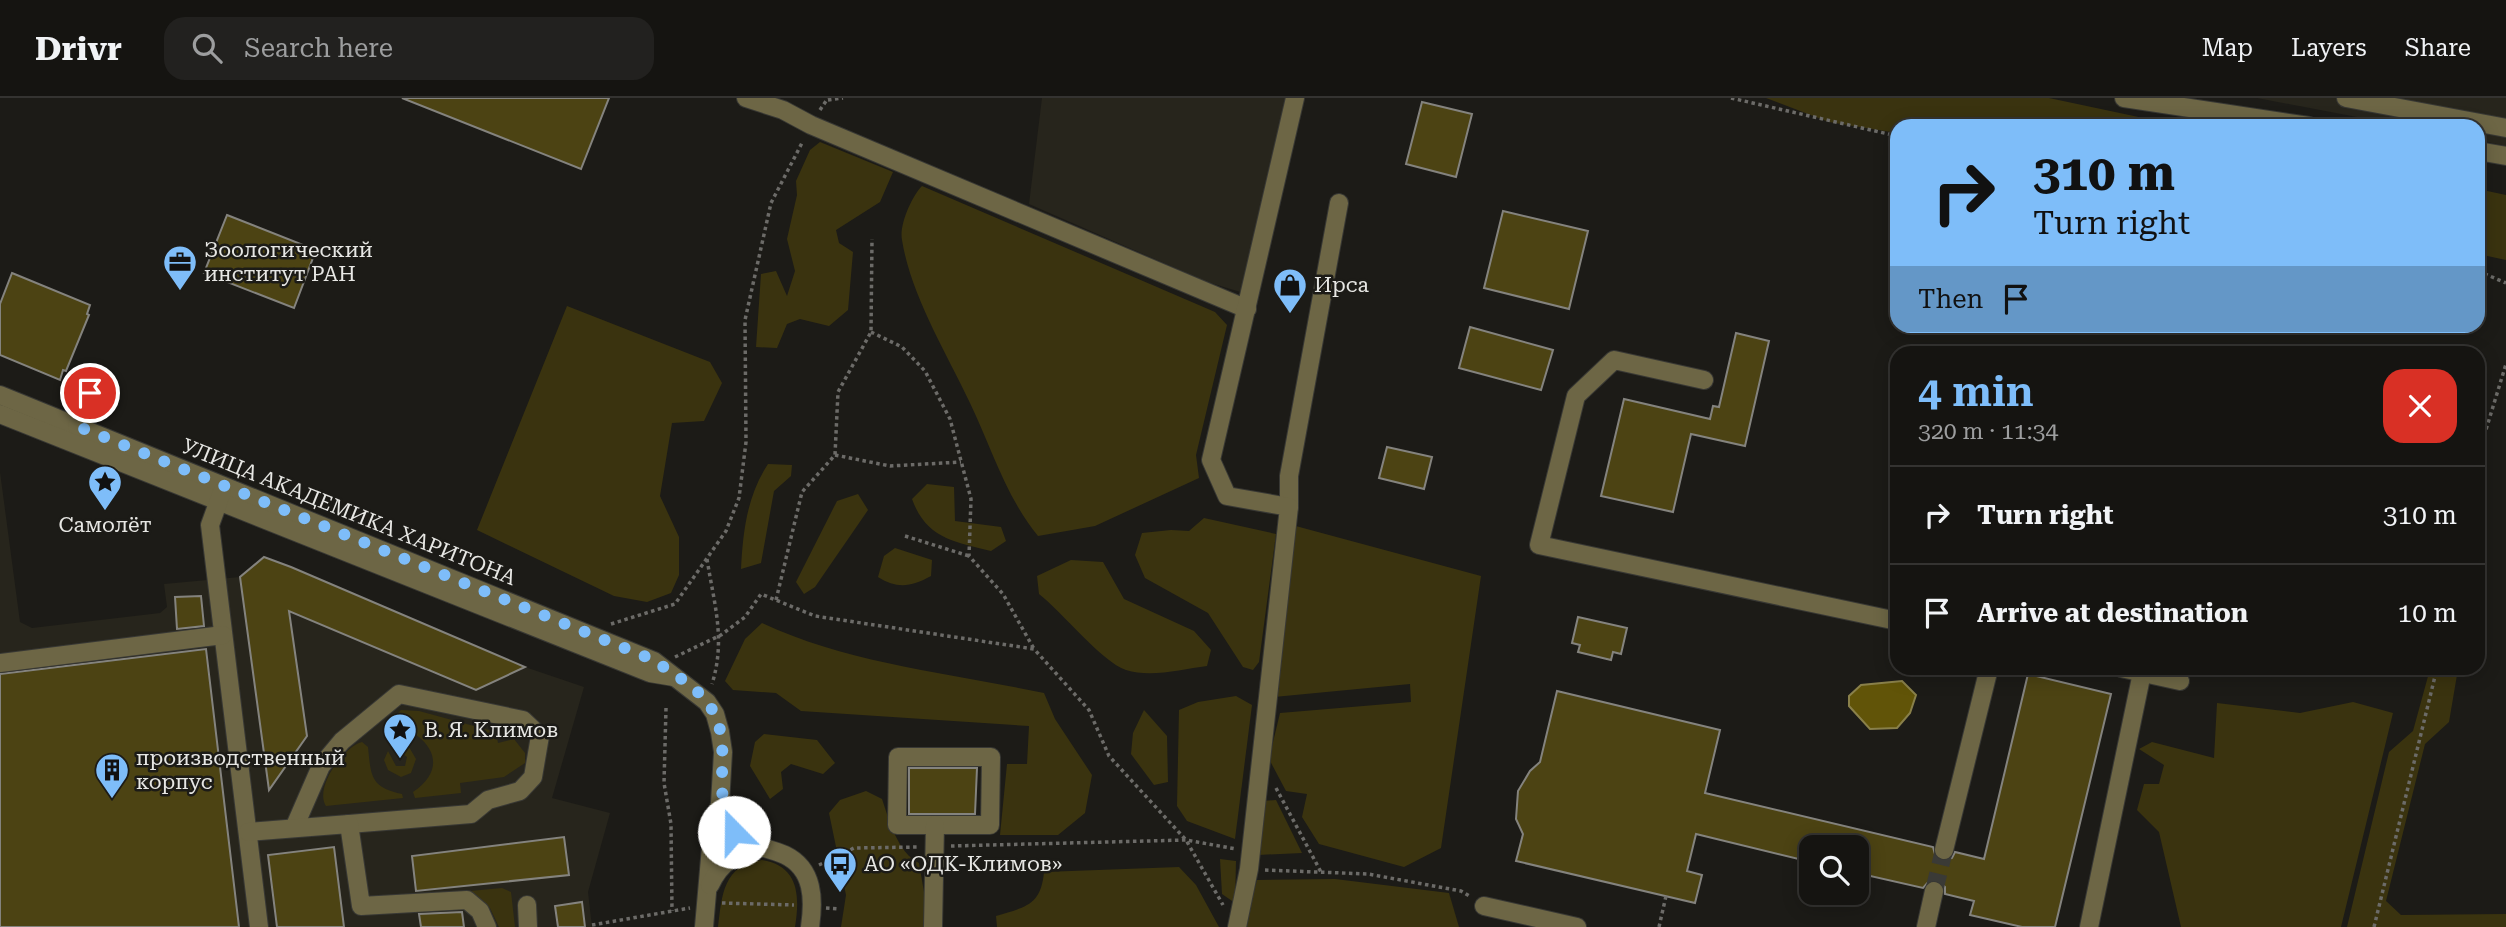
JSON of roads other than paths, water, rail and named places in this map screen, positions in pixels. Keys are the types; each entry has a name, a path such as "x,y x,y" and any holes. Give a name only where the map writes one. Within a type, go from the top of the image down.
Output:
{"street":[{"path":"746,98 783,110 811,125 1247,309"},
{"path":"1289,507 1227,496 1211,460 1295,98"},
{"path":"2124,98 2263,119"},
{"path":"2346,98 2458,119"},
{"path":"2485,124 2506,128"},
{"path":"2485,153 2506,156"},
{"path":"1237,927 1250,861 1289,507 1289,476 1339,203"},
{"path":"1704,380 1614,360 1576,396 1539,545 1890,620"},
{"path":"77,426 90,393"},
{"name":"УЛИЦА АКАДЕМИКА ХАРИТОНА","path":"0,395 77,426 221,494"},
{"name":"УЛИЦА АКАДЕМИКА ХАРИТОНА","path":"0,414 221,494 654,660 695,689 715,714 723,752 720,804 713,824 704,927"},
{"path":"221,494 210,525 259,927"},
{"path":"0,663 223,635"},
{"path":"1944,850 1987,675"},
{"path":"2089,927 2141,675"},
{"path":"2157,675 2180,681"},
{"path":"247,832 471,814 488,800 520,791 533,777 540,736 523,720 400,694 342,741 321,765 294,828"},
{"path":"898,757 990,757 990,825 935,825 897,825 898,757"},
{"path":"720,804 734,832 761,848 785,855 804,873 811,887 813,906 810,927"},
{"path":"349,824 361,906 467,900 480,911 487,927"},
{"path":"933,927 935,825"},
{"path":"709,886 716,872 732,857 761,848"},
{"path":"1926,927 1934,891"},
{"path":"527,905 528,927"},
{"path":"1484,906 1577,927"}],"tunnel":[{"path":"1934,891 1944,850"}],"place":[{"name":"Зоологический институт РАН","path":"180,292"},
{"name":"Ирса","path":"1290,315"},
{"name":"Самолёт","path":"105,512"},
{"name":"В. Я. Климов","path":"400,760"},
{"name":"производственный корпус","path":"112,800"},
{"name":"АО «ОДК-Климов»","path":"840,894"}]}
